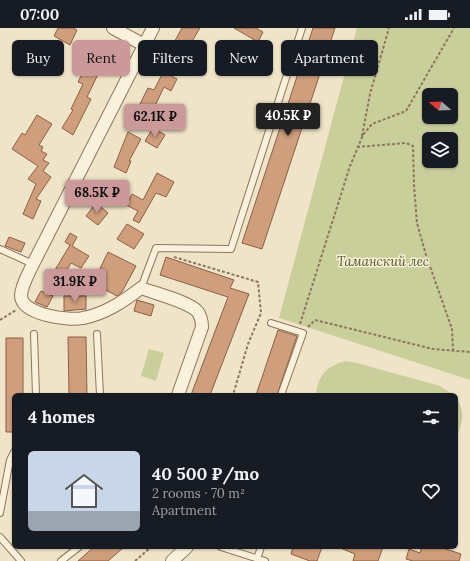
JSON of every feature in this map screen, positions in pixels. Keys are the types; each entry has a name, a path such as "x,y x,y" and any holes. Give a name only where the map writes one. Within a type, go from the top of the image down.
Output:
{"street":[{"path":"113,28 138,43"},
{"path":"147,40 153,28"},
{"path":"138,58 33,264 21,296 24,304 37,312 58,317 83,318 120,304 141,288 190,306 197,311 201,319 202,327 179,393"},
{"path":"172,561 185,549"}],"lane":[{"path":"141,288 156,248 230,249 302,28"},
{"path":"0,249 33,264"},
{"path":"271,323 301,332 282,393"},
{"path":"34,334 36,393"},
{"path":"97,334 100,393"},
{"path":"0,513 12,456"},
{"path":"0,537 22,561"},
{"path":"61,561 76,549"},
{"path":"228,549 265,561"},
{"path":"257,558 260,549"}],"path":[{"path":"361,139 370,94 389,28"},
{"path":"301,332 301,316 357,147 361,139 372,124 406,111 454,28"},
{"path":"357,147 406,143 413,146 417,223 426,255 452,329 453,351"},
{"path":"155,251 258,282 261,313 248,344 234,393"},
{"path":"0,320 24,304"},
{"path":"301,332 315,320 433,350 470,352"},
{"path":"135,561 149,549"}],"green space":[{"name":"Таманский лес","path":"357,28 470,28 470,380 279,318 344,76 378,76 378,40 354,40"},
{"path":"149,349 164,353 156,381 141,376"},
{"path":"345,361 357,363 440,386 451,393 316,393 321,377 328,369"},
{"path":"458,401 462,413 462,422 458,432"}],"building":[{"path":"58,28 73,28 77,30 70,45 64,42 64,40 54,36"},
{"path":"182,28 200,28 193,40 175,40"},
{"path":"234,28 256,28 263,32 259,40 255,40"},
{"path":"313,28 335,28 331,40 309,40"},
{"path":"81,76 97,76 87,97 91,99 73,135 62,128 73,110 71,109 83,84 78,82"},
{"path":"161,76 171,76 177,79 171,91 164,87 153,110 140,104 148,88 154,90"},
{"path":"297,76 319,76 262,249 242,243"},
{"path":"37,115 52,124 39,145 43,147 41,151 47,154 43,160 49,163 43,171 51,177 36,199 41,201 33,219 23,214 36,184 28,179 38,166 12,149 22,133 25,135"},
{"path":"153,128 165,135 157,148 145,141"},
{"path":"128,132 141,139 129,161 131,161 126,173 114,167"},
{"path":"157,173 174,182 166,197 156,193 139,223 133,220 138,211 126,205 132,194 143,200"},
{"path":"96,203 108,213 98,225 86,216"},
{"path":"127,224 144,234 134,249 117,239"},
{"path":"70,233 77,237 72,246 89,256 81,268 71,263 61,280 52,275 70,245 65,242"},
{"path":"9,237 25,243 21,252 5,246"},
{"path":"108,252 136,266 122,292 117,296 93,283"},
{"path":"166,257 234,280 230,288 249,294 211,393 192,393 228,297 160,275"},
{"path":"41,291 53,296 47,307 35,302"},
{"path":"64,296 86,296 86,309 64,311"},
{"path":"137,300 154,305 151,316 134,311"},
{"path":"278,330 297,336 278,393 257,393"},
{"path":"68,337 86,337 87,393 69,393"},
{"path":"6,338 23,338 23,393 12,393 12,432 6,432"},
{"path":"92,549 122,549 108,561 78,561"},
{"path":"292,549 321,549 317,561 310,561 291,554"},
{"path":"343,549 382,549 378,561 353,561 355,554"},
{"path":"409,549 420,553 421,549 446,549 461,554 459,561 413,561 406,559"}]}
